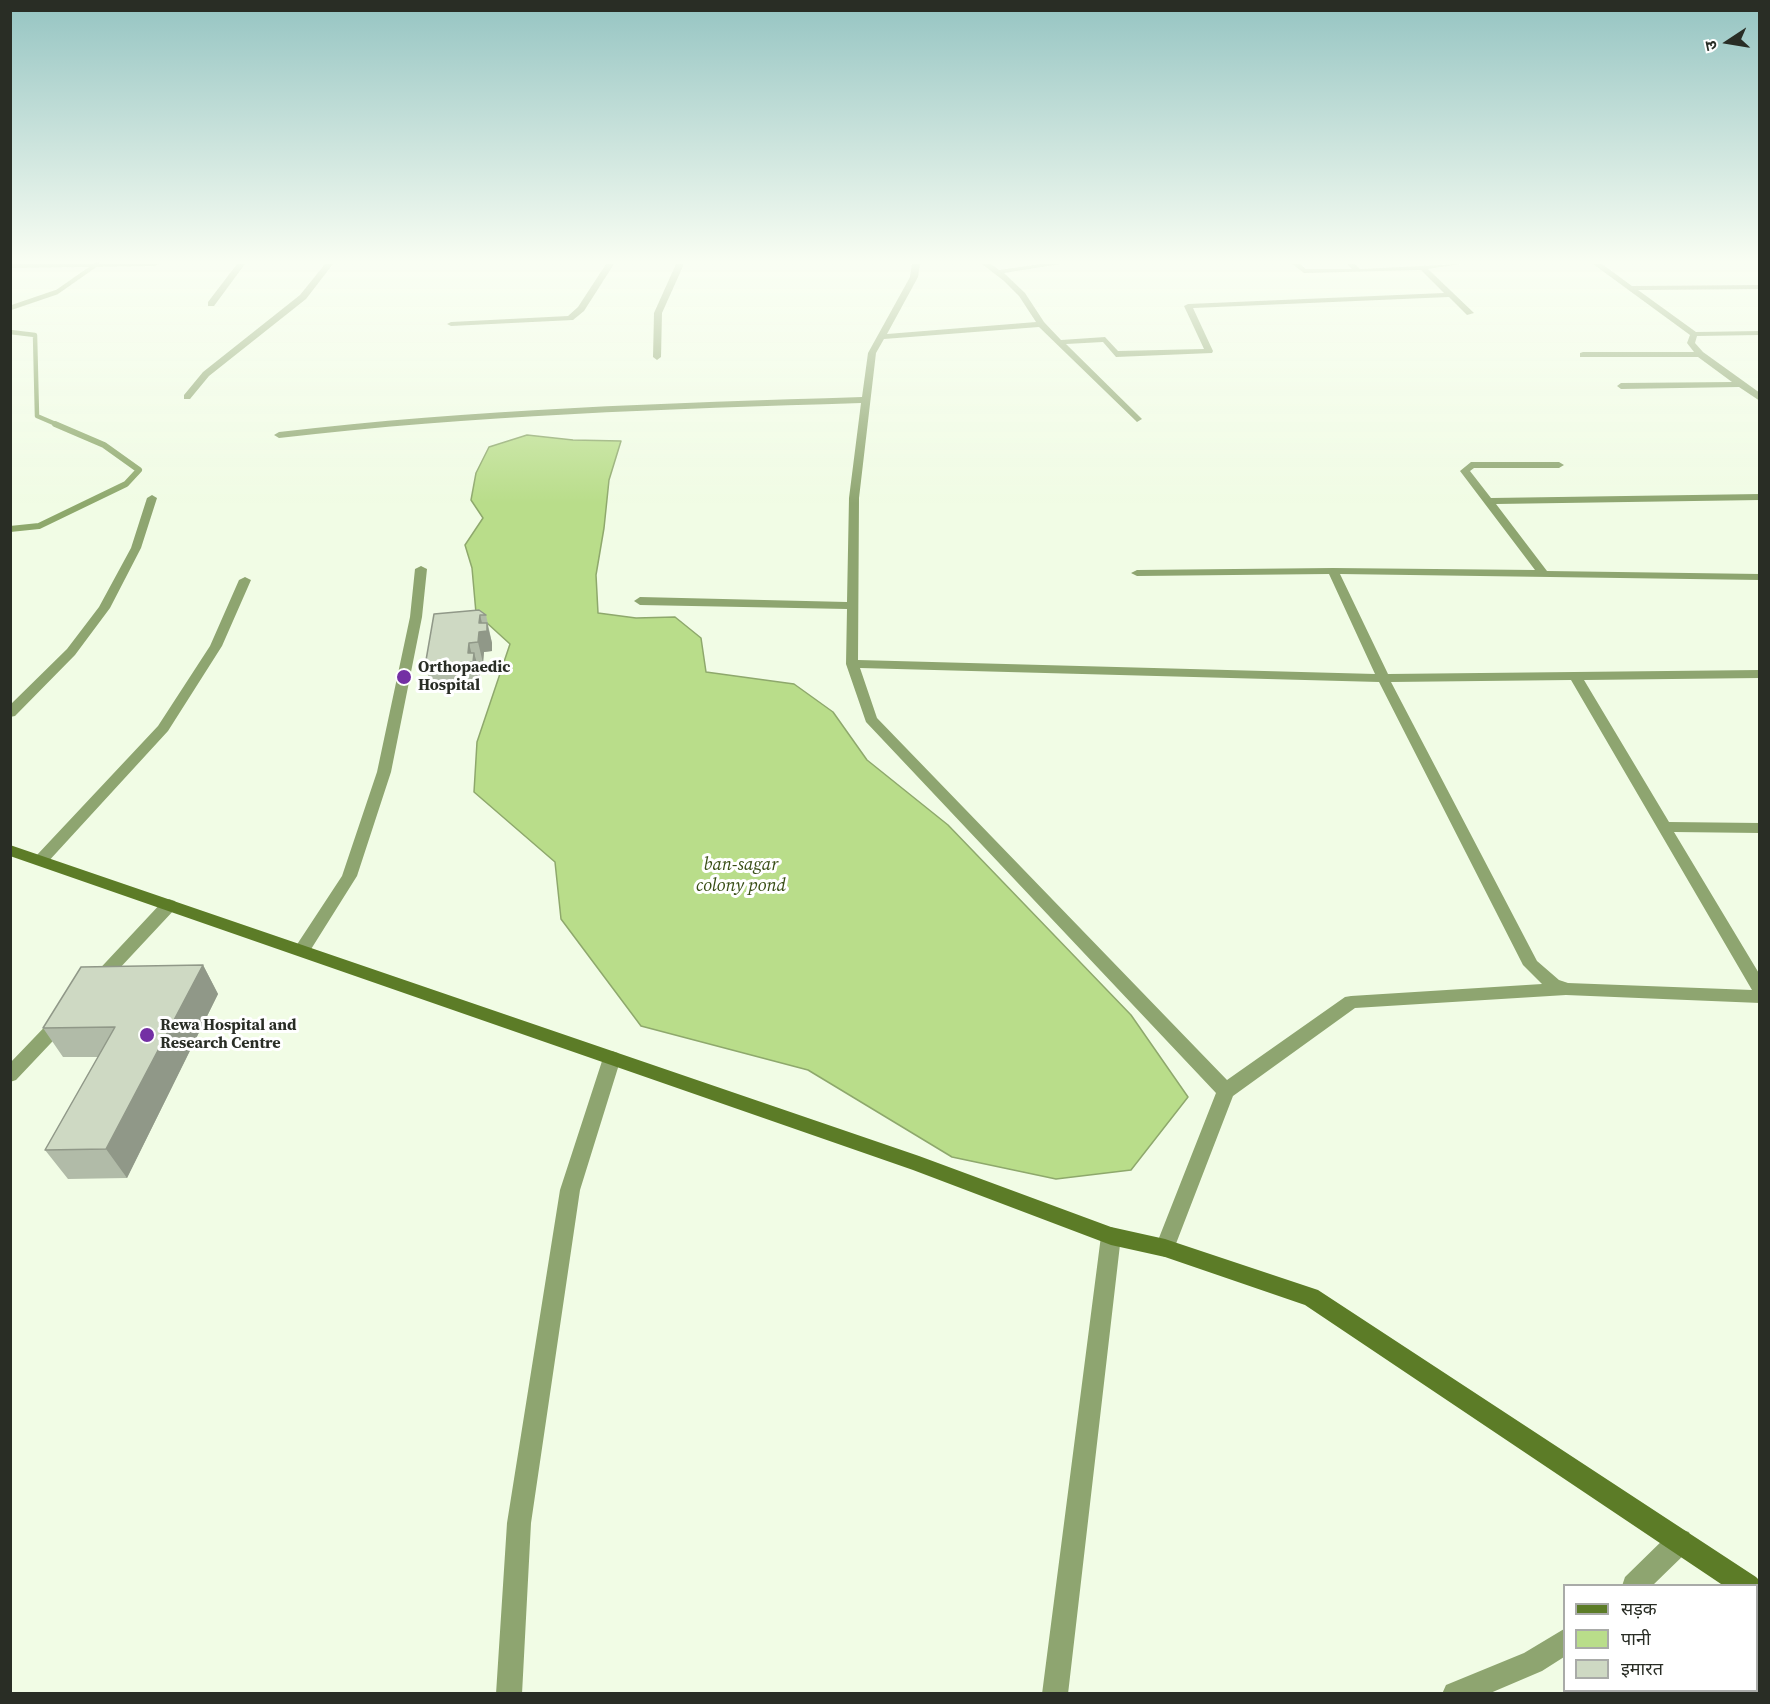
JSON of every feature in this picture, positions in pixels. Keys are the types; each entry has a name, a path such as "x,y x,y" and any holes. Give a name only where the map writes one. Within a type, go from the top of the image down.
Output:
{"main road":[{"path":"10,850 908,1160 1111,1236 1165,1248 1311,1298 1744,1584"}],"street":[{"path":"187,397 206,375 245,344"},
{"path":"657,344 657,357"},
{"path":"877,344 872,353 854,498 852,606 852,664 871,719 1226,1091"},
{"path":"1063,344 1137,419"},
{"path":"1108,344 1116,354 1209,351 1206,344"},
{"path":"1691,344 1701,354 1760,398"},
{"path":"1583,355 1701,354"},
{"path":"1621,386 1742,384"},
{"path":"279,435 375,422 491,415 866,400"},
{"path":"1544,574 1465,468 1471,465 1559,465"},
{"path":"1488,501 1760,496"},
{"path":"10,713 71,652 104,608 136,548 152,498"},
{"path":"302,950 349,876 384,772 417,617 421,569"},
{"path":"1334,572 1383,678 1531,965 1553,984 1567,989"},
{"path":"1137,573 1334,572 1760,577"},
{"path":"41,860 163,728 216,646 245,580"},
{"path":"640,601 852,606"},
{"path":"852,664 1383,678 1760,674"},
{"path":"1575,676 1760,990"},
{"path":"1664,826 1760,828"},
{"path":"90,990 169,905"},
{"path":"1165,1248 1226,1091 1351,1002 1567,989 1760,997"},
{"path":"10,1075 74,1007"},
{"path":"509,1694 519,1523 570,1190 612,1058"},
{"path":"1055,1694 1111,1236"},
{"path":"1636,1584 1680,1541"},
{"path":"1455,1694 1533,1662 1563,1643"}],"water":[{"name":"ban-sagar colony pond","path":"527,435 573,440 621,441 609,480 596,575 598,613 636,618 675,617 701,638 706,672 794,684 833,712 867,760 948,825 1131,1015 1188,1097 1131,1170 1056,1179 952,1157 808,1070 641,1026 561,919 555,862 474,792 477,742 510,644 476,613 472,568 465,545 483,518 471,500 476,473 489,447"}],"building":[{"path":"479,610 486,615 480,615 479,623 487,623 487,631 479,632 478,642 469,643 468,653 474,653 473,662 425,666 434,614"},
{"path":"203,965 106,1149 45,1150 115,1027 43,1028 81,967"}],"waterway":[{"path":"35,344 37,416 58,425"},
{"path":"10,529 39,526 126,484 139,470 104,445 55,424"}],"place":[{"name":"Orthopaedic Hospital","path":"404,677"},
{"name":"Rewa Hospital and Research Centre","path":"147,1035"}]}
